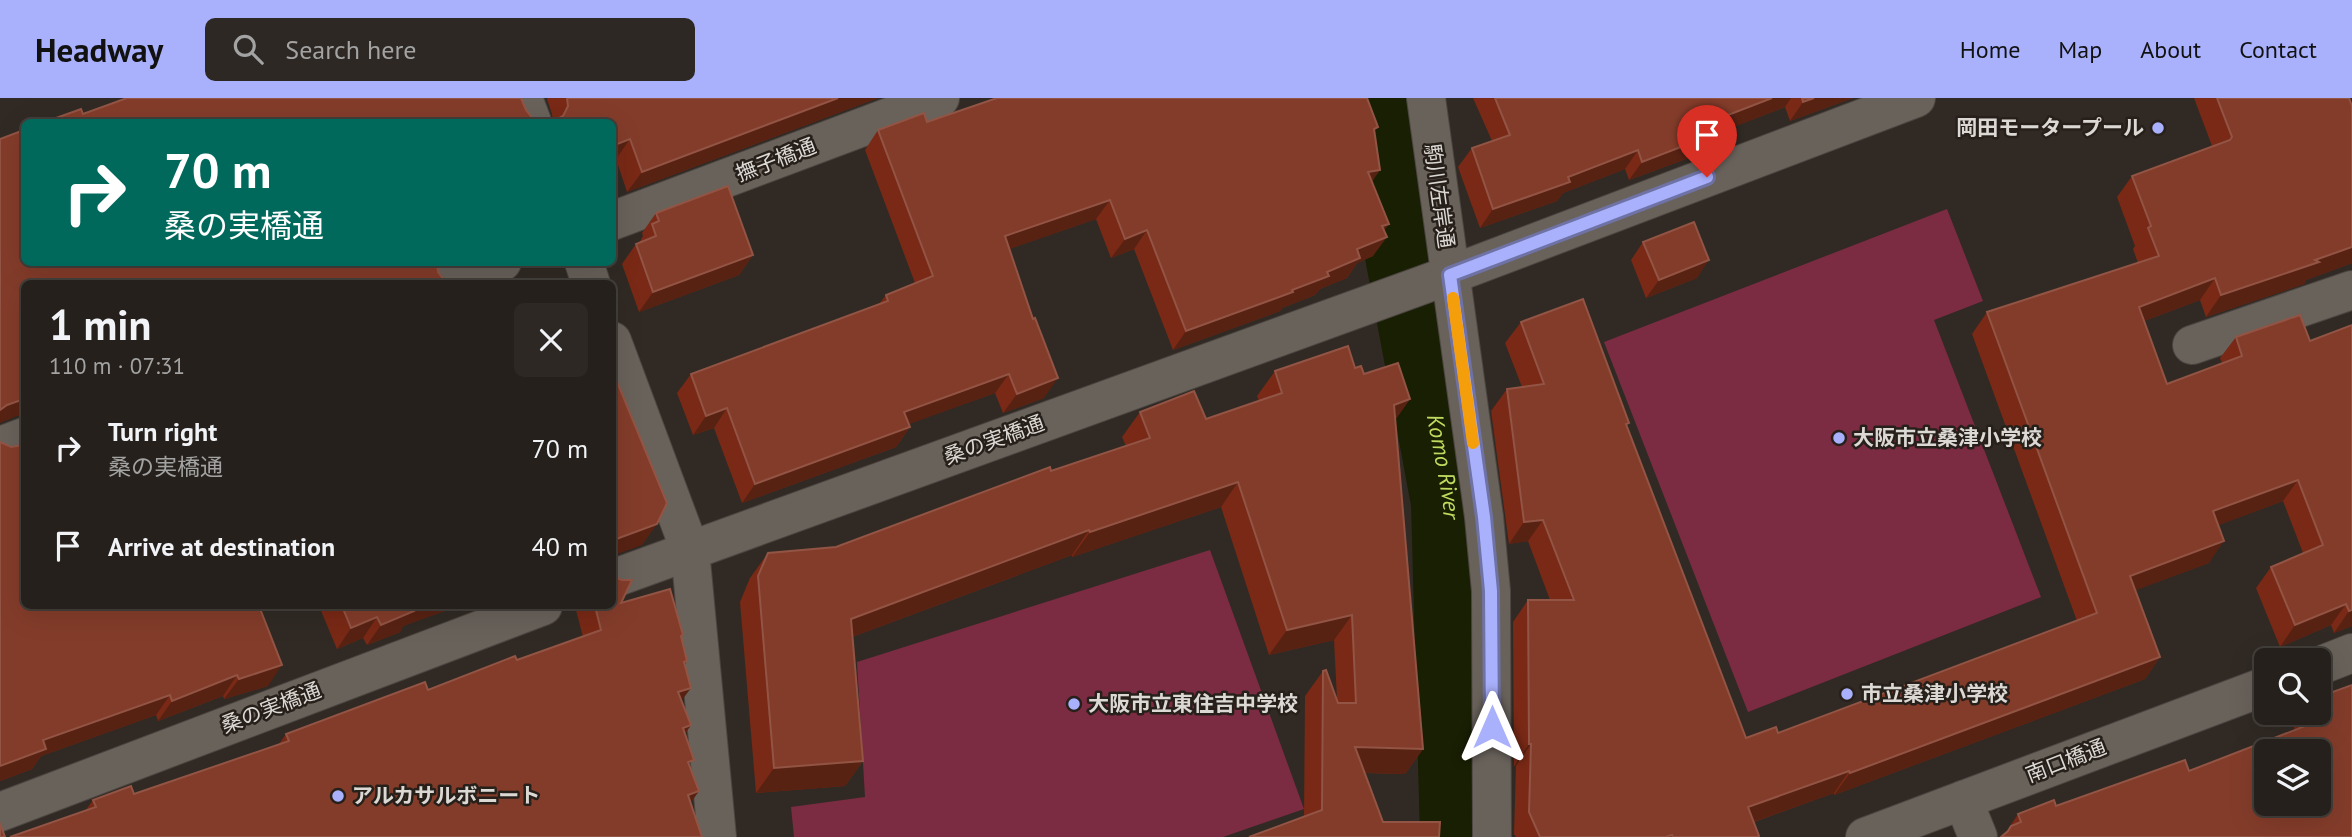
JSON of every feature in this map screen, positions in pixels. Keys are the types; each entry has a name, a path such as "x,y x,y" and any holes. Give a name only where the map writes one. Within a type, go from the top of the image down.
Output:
{"street":[{"path":"523,98 531,119"},
{"name":"撫子橋通","path":"616,220 940,98"},
{"name":"駒川左岸通","path":"1426,98 1443,277 1484,517 1491,591 1492,837"},
{"path":"1443,277 1916,98"},
{"path":"455,280 491,266"},
{"name":"桑の実橋通","path":"616,578 1443,277"},
{"path":"2192,345 2352,290"},
{"path":"616,352 690,550 717,837"},
{"path":"0,446 21,438"},
{"name":"桑の実橋通","path":"0,812 534,609"},
{"path":"2331,661 2352,653"},
{"name":"南口橋通","path":"1865,837 2254,691"},
{"path":"1964,800 1978,837"}],"shaded area":[{"path":"1947,209 1983,301 1934,320 2041,597 1748,712 1604,342"},
{"path":"1210,550 1304,809 1223,837 794,837 791,807 865,797 857,662"}],"building":[{"path":"127,98 521,98 533,119 53,119 81,109 83,114"},
{"path":"567,98 838,98 642,172 630,139 616,144 616,119 558,119 563,116 568,106"},
{"path":"997,98 1367,98 1378,127 1374,129 1380,170 1368,172 1389,224 1382,226 1387,237 1357,249 1360,258 1327,272 1329,276 1186,331 1147,230 1125,239 1110,200 1005,236 1033,319 1035,318 1058,378 1017,394 1009,374 904,412 910,427 755,484 727,408 706,416 691,374 888,301 886,295 933,276 878,130 924,113 927,122"},
{"path":"1495,98 1772,98 1702,125 1707,137 1642,162 1638,150 1568,177 1570,182 1493,209 1472,148 1510,135"},
{"path":"2217,98 2349,98 2352,106 2352,247 2315,260 2319,262 2221,295 2215,278 2139,307 2167,384 2242,356 2236,337 2300,315 2310,341 2352,325 2352,610 2349,611 2346,604 2295,625 2271,567 2323,545 2298,480 2213,511 2224,541 2130,576 2160,657 1850,773 1849,771 1748,807 1759,836 1757,837 1540,837 1529,812 1531,744 1528,600 1574,600 1543,520 1524,522 1507,389 1544,384 1521,322 1583,299 1629,423 1626,424 1746,738 1776,727 1778,733 2097,613 1987,312 2159,256 2132,176 2230,140 2232,137"},
{"path":"21,131 21,266 437,266 444,280 21,280 21,400 0,410 0,139"},
{"path":"728,186 753,255 653,292 636,244 656,236 652,224 659,221 656,213"},
{"path":"1694,222 1709,260 1659,280 1643,242"},
{"path":"1348,346 1355,368 1361,366 1364,374 1398,363 1410,399 1394,405 1423,749 1355,747 1383,822 1440,822 1439,837 1249,837 1322,810 1323,671 1326,670 1338,703 1356,703 1352,615 1287,630 1238,482 1090,532 1089,530 851,619 863,761 774,768 758,576 768,553 836,547 1050,467 1051,471 1150,438 1140,412 1194,391 1206,419 1282,393 1275,371"},
{"path":"618,384 667,503 657,524 616,540"},
{"path":"0,442 11,447 21,445 21,609 260,609 282,665 239,679 237,675 172,701 170,695 43,740 46,749 0,766"},
{"path":"616,578 632,580 621,603 670,589 683,635 681,636 687,661 684,662 691,688 678,692 691,725 683,728 694,760 688,762 699,791 688,795 702,837 10,837 96,807 93,800 131,786 134,794 289,741 286,734 425,682 428,690 515,656 517,660 601,630 596,609 616,609"},
{"path":"343,609 414,611 381,625 377,617 351,628"},
{"path":"2352,685 2352,837 2001,837 2011,826 2021,822 2018,814 2054,800 2056,806 2185,760 2189,771 2254,746 2254,816 2331,816 2331,739 2272,739 2308,725 2331,725 2331,693"},
{"path":"0,823 5,837 0,837"}],"waterway":[{"name":"Komo River","path":"1388,98 1400,228 1451,502 1460,837"}],"slow traffic":[{"path":"1453,298 1473,443"}],"place":[{"name":"岡田モータープール","path":"2158,128"},
{"name":"大阪市立桑津小学校","path":"1839,438"},
{"name":"市立桑津小学校","path":"1847,694"},
{"name":"大阪市立東住吉中学校","path":"1074,704"},
{"name":"アルカサルボニート","path":"338,796"}],"route":[{"path":"1492,727 1491,591 1484,517 1450,275 1707,177"}]}
